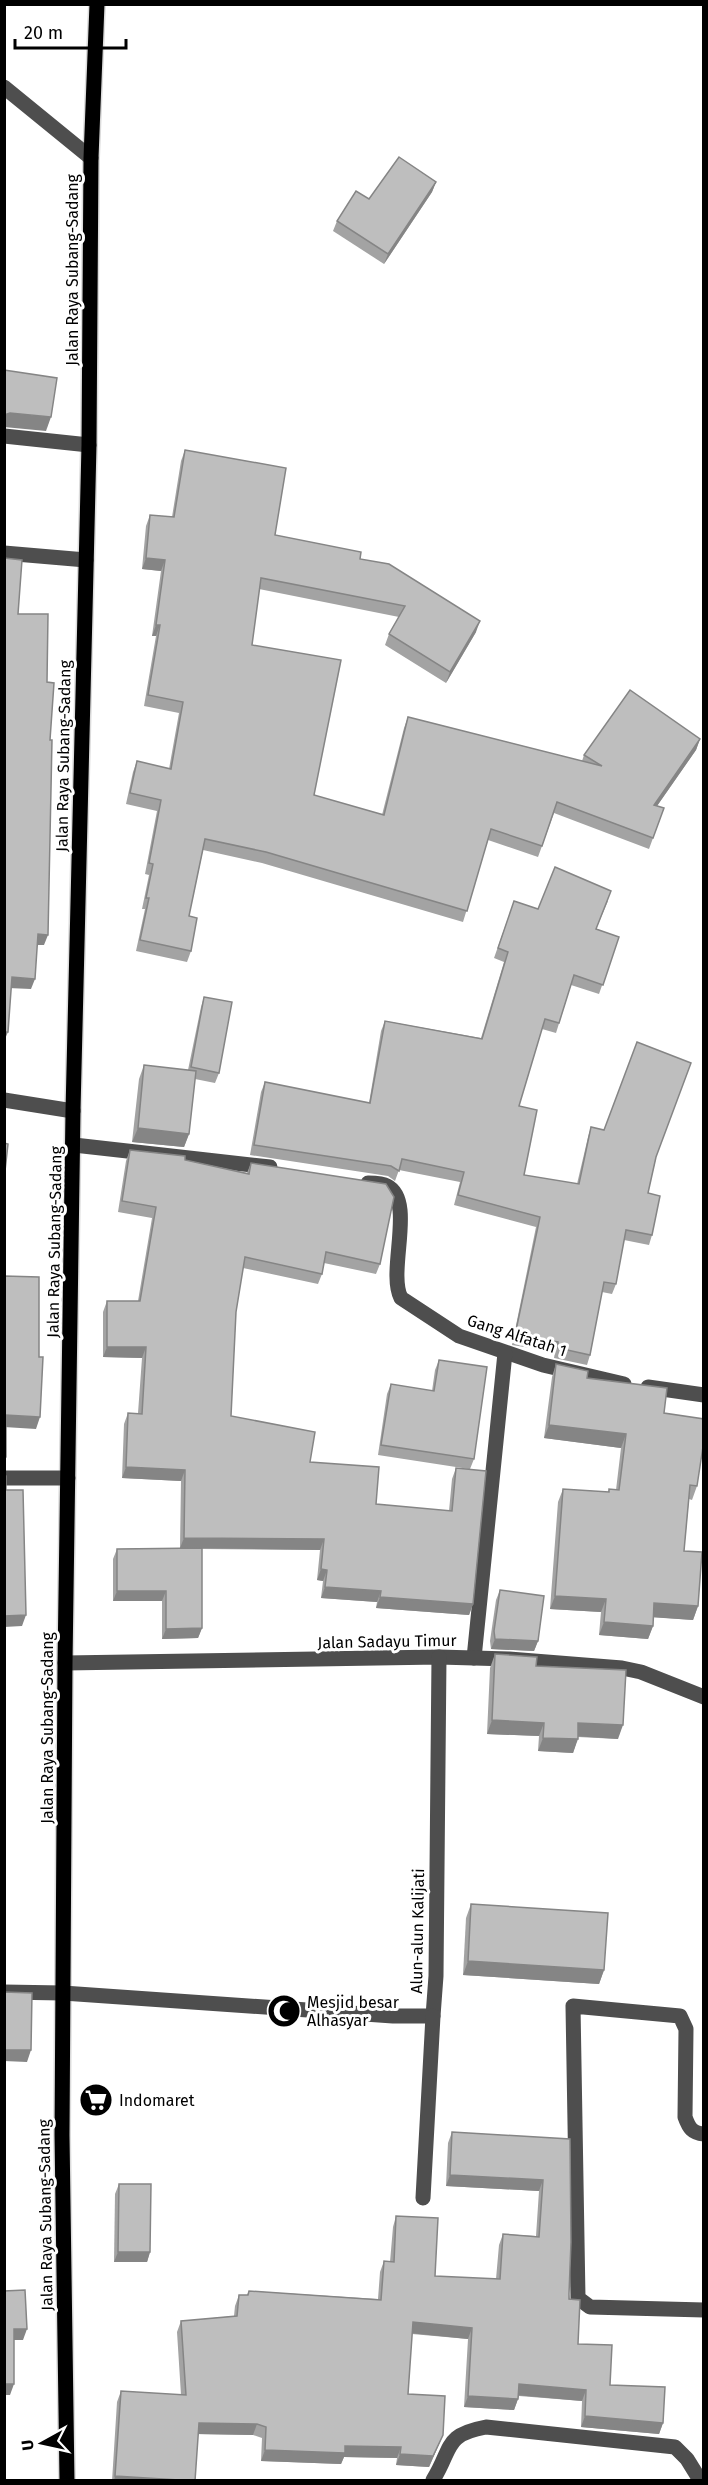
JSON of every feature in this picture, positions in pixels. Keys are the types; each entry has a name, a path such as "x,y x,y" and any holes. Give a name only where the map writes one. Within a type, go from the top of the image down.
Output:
{"main road":[{"name":"Jalan Raya Subang-Sadang","path":"66,2481 62,2135 65,1663 73,1111 89,445 91,158 97,4"}],"street":[{"path":"4,87 91,158"},
{"path":"4,436 89,445"},
{"path":"4,553 86,560"},
{"path":"4,1100 73,1111"},
{"path":"74,1145 285,1169"},
{"name":"Gang Alfatah 1","path":"352,1180 386,1186 394,1192 401,1215 396,1275 397,1289 401,1298 459,1336 543,1365 617,1383 704,1395"},
{"path":"474,1658 505,1353"},
{"path":"4,1478 68,1478"},
{"name":"Alun-alun Kalijati","path":"4,1992 63,1993 393,2016 433,2016 436,1976 439,1657"},
{"name":"Jalan Sadayu Timur","path":"65,1663 474,1658 622,1668 641,1672 704,1697"},
{"path":"704,2134 690,2129 685,2117 686,2029 680,2016 573,2006 578,2298 590,2307 704,2310"},
{"path":"423,2198 433,2016"},
{"path":"433,2481 454,2438 468,2431 486,2427 675,2447 687,2459 700,2481"}],"building":[{"path":"399,157 436,182 388,254 337,221 356,191 369,199"},
{"path":"4,370 57,378 51,417 10,413 4,415"},
{"path":"185,450 286,468 275,535 361,552 360,559 389,564 480,621 450,672 389,634 405,606 261,578 252,645 341,660 314,795 384,815 408,717 602,766 584,755 630,690 700,739 654,805 664,808 653,838 557,802 542,846 491,829 467,911 266,852 205,839 189,916 197,918 191,951 140,940 149,898 146,898 153,864 149,863 161,800 130,793 137,761 171,769 183,702 148,695 160,625 156,625 165,560 146,558 150,515 174,517"},
{"path":"4,558 22,560 18,614 48,614 47,682 54,683 50,740 52,740 48,935 38,934 35,979 12,977 8,1032 4,1032"},
{"path":"555,867 611,891 596,929 619,937 603,985 574,975 559,1023 545,1019 519,1106 537,1110 524,1175 579,1184 591,1127 604,1130 637,1042 691,1063 656,1157 648,1193 660,1196 652,1235 626,1230 616,1284 604,1282 590,1355 558,1348 558,1342 515,1335 540,1217 458,1195 464,1172 402,1159 399,1171 391,1166 254,1145 265,1082 370,1103 385,1021 482,1039 508,952 498,948 514,901 538,909"},
{"path":"204,997 232,1002 219,1073 191,1067"},
{"path":"144,1065 196,1071 189,1134 138,1128"},
{"path":"4,1143 8,1144 4,1180"},
{"path":"130,1150 185,1156 185,1160 249,1174 251,1163 386,1184 394,1197 380,1264 326,1252 322,1274 245,1257 236,1312 231,1416 315,1432 310,1462 379,1467 376,1504 452,1511 456,1468 486,1471 473,1604 380,1597 381,1591 325,1587 327,1570 321,1569 324,1539 184,1538 185,1470 126,1467 128,1413 142,1414 146,1347 107,1347 107,1301 140,1301 156,1207 122,1201"},
{"path":"4,1276 39,1277 39,1357 43,1357 40,1417 6,1415 6,1457 4,1458"},
{"path":"439,1360 487,1367 474,1459 381,1445 391,1384 434,1391"},
{"path":"556,1364 588,1371 587,1378 667,1388 664,1413 704,1419 704,1440 697,1486 690,1485 684,1551 702,1552 698,1606 654,1603 653,1626 604,1622 606,1599 555,1596 563,1489 609,1492 609,1489 619,1490 626,1434 549,1425"},
{"path":"4,1475 6,1476 6,1490 23,1490 26,1615 4,1616"},
{"path":"202,1548 202,1628 166,1629 166,1591 117,1591 117,1549"},
{"path":"500,1590 544,1596 538,1641 495,1639 494,1631"},
{"path":"495,1654 537,1657 536,1666 626,1670 623,1725 578,1723 578,1739 543,1738 544,1723 492,1720"},
{"path":"471,1904 608,1913 604,1970 468,1961"},
{"path":"4,1992 32,1993 31,2050 5,2050 5,2122"},
{"path":"452,2132 570,2139 569,2299 580,2300 578,2344 612,2345 610,2385 665,2387 663,2423 585,2416 586,2390 519,2384 518,2399 468,2396 472,2328 413,2322 408,2394 445,2396 443,2435 433,2456 400,2454 401,2447 345,2446 345,2453 265,2450 266,2427 257,2424 199,2423 195,2481 115,2476 121,2391 186,2395 181,2321 237,2316 239,2295 248,2295 249,2291 381,2300 384,2261 394,2262 396,2216 438,2218 435,2276 500,2279 503,2234 539,2237 543,2180 450,2175"},
{"path":"119,2184 151,2184 150,2252 118,2252"},
{"path":"25,2290 27,2329 14,2329 14,2384 4,2384 4,2291"}],"place":[{"name":"Mesjid besar Alhasyar","path":"284,2011"},
{"name":"Indomaret","path":"96,2100"}]}
